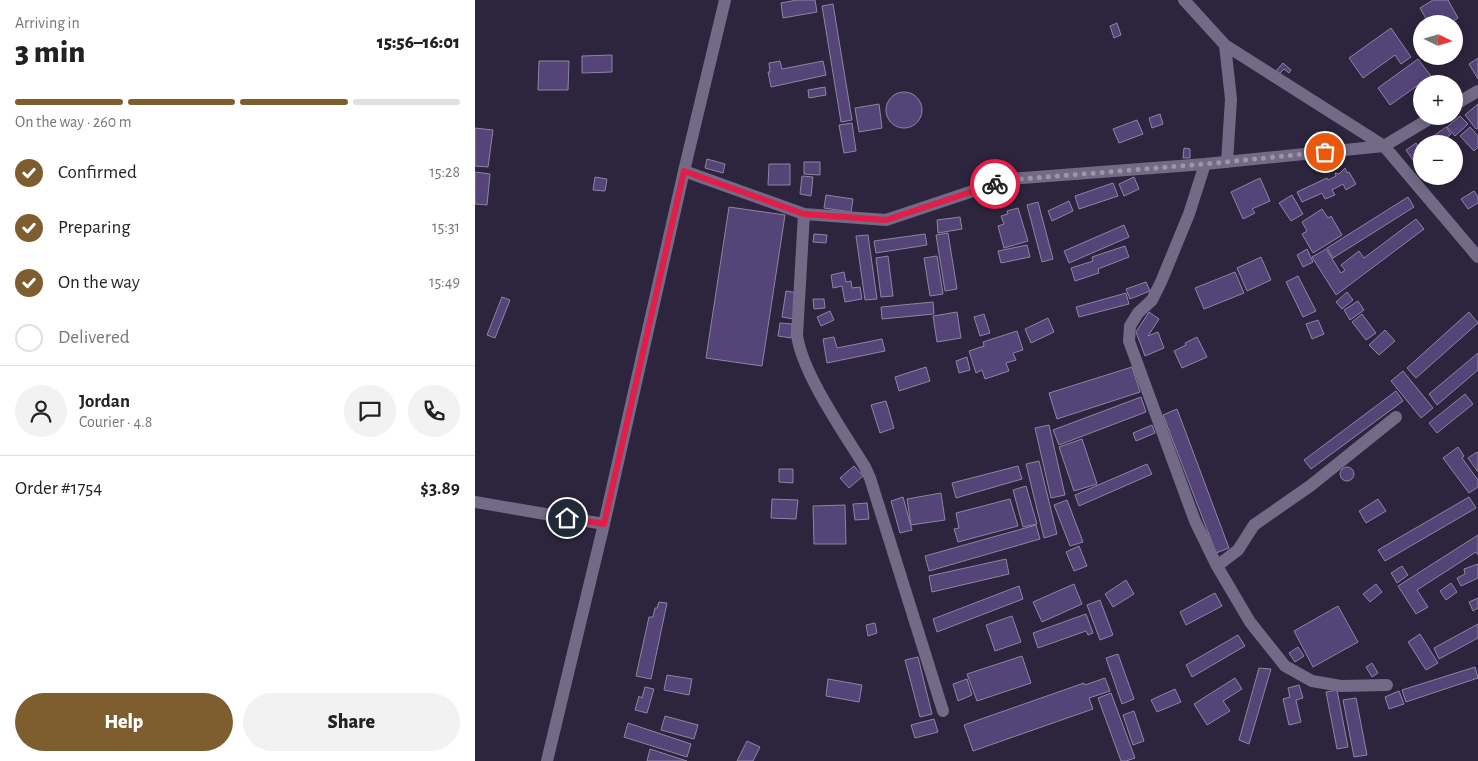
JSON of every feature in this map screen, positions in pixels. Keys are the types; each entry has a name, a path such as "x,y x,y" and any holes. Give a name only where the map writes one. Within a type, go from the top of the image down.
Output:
{"street":[{"path":"547,761 604,524 725,0"},
{"path":"1184,0 1225,45 1384,146 1478,257"},
{"path":"1225,45 1231,99 1227,162"},
{"path":"1463,100 1478,91"},
{"path":"684,171 804,214 886,220 1009,180 1205,164 1384,146 1419,125"},
{"path":"1205,164 1189,214 1161,282 1152,300 1138,313 1130,326 1129,341 1195,521 1217,566 1250,622 1285,666 1312,682 1341,686 1387,686"},
{"path":"804,214 797,336 800,350 816,385 870,478 943,711"},
{"path":"1217,566 1238,550 1254,525 1310,486 1396,417"},
{"path":"475,502 604,524"}],"building":[{"path":"797,0 815,0 817,12 783,18 781,3"},
{"path":"1433,0 1448,0 1456,15 1424,15 1420,8"},
{"path":"833,4 852,120 841,122 822,6"},
{"path":"1117,23 1121,35 1114,38 1110,26"},
{"path":"1391,28 1411,57 1401,64 1395,55 1363,78 1349,58"},
{"path":"612,55 612,72 582,73 582,56"},
{"path":"1478,58 1478,79 1469,64"},
{"path":"539,61 569,61 568,90 538,90"},
{"path":"780,61 782,69 823,61 826,75 771,87 768,72 770,72 769,63"},
{"path":"1283,63 1291,70 1289,73 1284,69 1279,74 1276,71"},
{"path":"1413,63 1413,65 1423,65 1430,75 1413,75 1413,89 1390,105 1378,88"},
{"path":"825,87 826,95 809,98 808,90"},
{"path":"904,92 916,98 922,110 916,122 904,128 892,122 886,110 892,98"},
{"path":"879,104 882,128 859,132 855,108"},
{"path":"1478,104 1478,128 1476,129 1465,115"},
{"path":"1160,114 1163,124 1152,128 1149,118"},
{"path":"1463,119 1468,124 1456,135 1447,127 1449,125 1463,125"},
{"path":"1137,120 1143,134 1119,143 1113,129"},
{"path":"852,123 856,151 844,153 839,125"},
{"path":"1446,127 1451,134 1450,135 1435,135"},
{"path":"1470,127 1478,136 1478,147 1474,151 1461,135"},
{"path":"475,128 493,130 488,167 475,166"},
{"path":"1413,145 1413,160 1406,150"},
{"path":"1184,148 1190,149 1190,158 1183,158"},
{"path":"707,159 725,164 723,173 705,168"},
{"path":"804,162 820,162 820,175 804,174"},
{"path":"769,164 790,164 790,185 768,185"},
{"path":"1345,168 1356,184 1346,190 1343,184 1332,190 1335,195 1325,199 1322,193 1302,202 1297,192 1327,178 1328,180 1336,176 1335,173 1339,174"},
{"path":"475,172 490,174 487,205 475,204"},
{"path":"802,176 813,177 811,196 800,194"},
{"path":"595,177 607,179 605,191 593,190"},
{"path":"1134,177 1139,189 1124,196 1119,184"},
{"path":"1260,178 1270,201 1252,209 1255,213 1243,219 1231,192"},
{"path":"1113,183 1118,196 1079,209 1075,196"},
{"path":"1474,191 1478,197 1478,203 1468,209 1461,199"},
{"path":"826,195 853,199 851,212 824,208"},
{"path":"1292,195 1303,214 1291,221 1279,203"},
{"path":"1408,197 1414,207 1333,258 1327,248"},
{"path":"1069,201 1073,211 1052,221 1048,211"},
{"path":"1038,202 1053,259 1042,262 1027,205"},
{"path":"729,207 785,215 762,366 706,358"},
{"path":"1018,208 1028,241 1004,248 998,226 1004,224 1001,216 1008,214 1007,211"},
{"path":"1322,209 1328,218 1331,216 1342,235 1313,253 1302,234 1307,231 1302,222"},
{"path":"960,217 962,229 938,233 937,220"},
{"path":"1416,219 1424,229 1336,295 1312,257 1326,249 1341,273 1345,270 1341,265 1359,251 1364,258"},
{"path":"1124,225 1129,237 1069,263 1064,251"},
{"path":"948,233 957,289 945,291 936,235"},
{"path":"814,234 827,235 826,243 813,242"},
{"path":"925,234 927,245 876,253 874,241"},
{"path":"868,235 877,299 865,300 856,236"},
{"path":"1027,245 1030,257 1001,263 998,251"},
{"path":"1125,246 1129,257 1098,269 1099,273 1075,281 1071,268 1093,261 1092,257"},
{"path":"1307,249 1313,262 1303,267 1297,255"},
{"path":"888,256 893,296 881,297 876,258"},
{"path":"937,256 943,294 930,296 924,258"},
{"path":"1261,257 1271,280 1247,291 1237,268"},
{"path":"844,272 846,282 851,281 852,288 860,287 862,299 845,302 842,286 833,288 831,275"},
{"path":"1235,272 1244,293 1204,309 1195,288"},
{"path":"1298,276 1316,311 1303,317 1286,282"},
{"path":"1146,282 1150,291 1130,299 1126,289"},
{"path":"786,291 798,293 794,319 782,317"},
{"path":"1347,292 1353,300 1342,309 1336,302"},
{"path":"1126,293 1129,304 1079,317 1076,307"},
{"path":"502,297 510,300 495,338 487,335"},
{"path":"813,299 824,299 825,308 814,309"},
{"path":"1358,301 1364,310 1350,320 1344,310"},
{"path":"933,302 934,314 882,319 881,307"},
{"path":"830,311 834,320 821,326 817,317"},
{"path":"957,312 961,338 937,342 933,316"},
{"path":"1149,312 1159,319 1148,336 1158,332 1164,348 1145,356 1136,332"},
{"path":"1469,312 1478,323 1416,378 1407,368"},
{"path":"984,314 990,333 980,336 974,317"},
{"path":"1362,314 1376,333 1366,340 1352,322"},
{"path":"1048,318 1054,332 1031,343 1025,329"},
{"path":"1318,320 1324,334 1312,339 1306,324"},
{"path":"780,323 792,324 791,338 778,336"},
{"path":"1385,330 1395,341 1379,355 1369,345"},
{"path":"1017,331 1023,350 1013,353 1016,360 1006,363 1009,371 985,379 982,370 976,373 969,351 984,346 983,342"},
{"path":"834,337 837,348 882,339 885,351 827,363 823,339"},
{"path":"1197,337 1207,357 1182,368 1174,351"},
{"path":"1478,353 1478,370 1437,405 1429,394"},
{"path":"967,357 970,370 959,373 956,361"},
{"path":"926,367 930,381 899,391 895,377"},
{"path":"1132,367 1140,392 1057,419 1049,393"},
{"path":"1403,371 1433,408 1421,418 1391,381"},
{"path":"1396,391 1403,401 1311,469 1304,460"},
{"path":"1465,394 1473,404 1437,433 1429,423"},
{"path":"1141,397 1146,412 1059,445 1053,430"},
{"path":"886,401 894,428 880,433 871,405"},
{"path":"1177,409 1229,548 1216,553 1163,415"},
{"path":"1049,425 1065,495 1051,498 1035,428"},
{"path":"1152,425 1155,433 1136,441 1133,433"},
{"path":"1082,439 1097,484 1074,491 1059,447"},
{"path":"1458,447 1464,456 1462,458 1478,480 1478,487 1469,493 1443,458"},
{"path":"1478,453 1478,472 1468,458"},
{"path":"1039,461 1057,534 1044,538 1026,464"},
{"path":"1147,464 1152,474 1079,506 1075,495"},
{"path":"854,466 863,476 849,488 840,478"},
{"path":"1018,466 1022,479 956,498 952,483"},
{"path":"1347,467 1352,469 1354,474 1352,479 1347,481 1342,479 1340,474 1342,469"},
{"path":"779,469 793,469 793,483 779,482"},
{"path":"1026,486 1037,524 1023,527 1013,490"},
{"path":"941,493 945,520 911,525 907,499"},
{"path":"903,497 912,530 900,533 891,501"},
{"path":"1469,497 1476,508 1385,561 1378,550"},
{"path":"772,499 798,500 796,519 771,518"},
{"path":"1010,499 1018,526 958,542 954,529 959,528 956,513"},
{"path":"1378,499 1386,511 1366,523 1359,511"},
{"path":"1067,500 1083,542 1070,546 1054,505"},
{"path":"867,503 869,519 855,520 853,504"},
{"path":"845,505 846,544 814,544 813,506"},
{"path":"1036,525 1040,539 929,571 925,556"},
{"path":"1478,535 1478,555 1476,552 1417,590 1428,607 1416,614 1398,586"},
{"path":"1079,546 1087,566 1074,571 1066,552"},
{"path":"1006,559 1009,574 932,592 929,576"},
{"path":"1478,564 1478,578 1461,586 1457,578 1465,574 1464,569"},
{"path":"1402,566 1408,575 1397,583 1391,573"},
{"path":"1126,580 1134,594 1113,607 1105,594"},
{"path":"1451,583 1457,592 1446,600 1440,591"},
{"path":"1074,584 1082,604 1042,622 1033,602"},
{"path":"1376,584 1382,592 1370,602 1363,594"},
{"path":"1019,586 1023,599 937,632 933,619"},
{"path":"1215,593 1222,606 1186,625 1180,612"},
{"path":"1478,598 1478,608 1473,611 1469,602"},
{"path":"1100,600 1113,635 1100,640 1087,605"},
{"path":"659,602 667,603 651,679 636,676 649,617 653,617"},
{"path":"1338,606 1358,642 1313,667 1294,631"},
{"path":"1086,614 1093,633 1088,635 1086,631 1038,648 1033,633"},
{"path":"1012,616 1021,642 995,651 986,625"},
{"path":"875,623 877,633 868,636 866,625"},
{"path":"1478,624 1478,638 1439,659 1434,648"},
{"path":"1420,634 1438,663 1426,670 1408,642"},
{"path":"1238,635 1245,646 1192,677 1186,665"},
{"path":"1298,647 1304,656 1295,662 1289,653"},
{"path":"1118,654 1134,699 1122,704 1106,658"},
{"path":"1022,656 1031,683 977,701 967,674"},
{"path":"918,657 932,714 920,717 905,660"},
{"path":"1372,663 1378,673 1372,677 1366,667"},
{"path":"1475,667 1478,678 1406,702 1402,690"},
{"path":"1259,668 1271,669 1249,744 1239,740"},
{"path":"667,675 692,679 689,695 664,690"},
{"path":"1105,678 1110,691 1089,698 1093,709 973,751 964,725 1084,683 1085,685"},
{"path":"1235,678 1242,689 1223,701 1230,711 1207,725 1194,704"},
{"path":"828,679 862,685 859,702 826,696"},
{"path":"967,679 972,695 958,701 953,684"},
{"path":"1299,685 1303,698 1296,700 1301,722 1289,725 1283,699 1290,697 1288,688"},
{"path":"645,687 654,689 647,713 635,710 639,696 642,698"},
{"path":"1175,689 1181,702 1157,712 1151,700"},
{"path":"1337,690 1348,747 1337,749 1326,692"},
{"path":"1399,691 1404,704 1389,709 1385,697"},
{"path":"1111,693 1135,758 1126,761 1121,761 1098,698"},
{"path":"1356,698 1367,755 1354,757 1343,700"},
{"path":"1134,711 1144,741 1133,745 1123,715"},
{"path":"665,716 698,725 694,739 661,730"},
{"path":"934,719 938,732 915,738 911,725"},
{"path":"628,723 691,744 687,757 624,737"},
{"path":"747,741 760,747 753,761 737,761"},
{"path":"650,749 687,761 647,761"}],"way so far":[{"path":"995,184 1009,180 1325,152"}],"route":[{"path":"567,518 604,524 684,171 804,214 886,220 995,184"}]}
